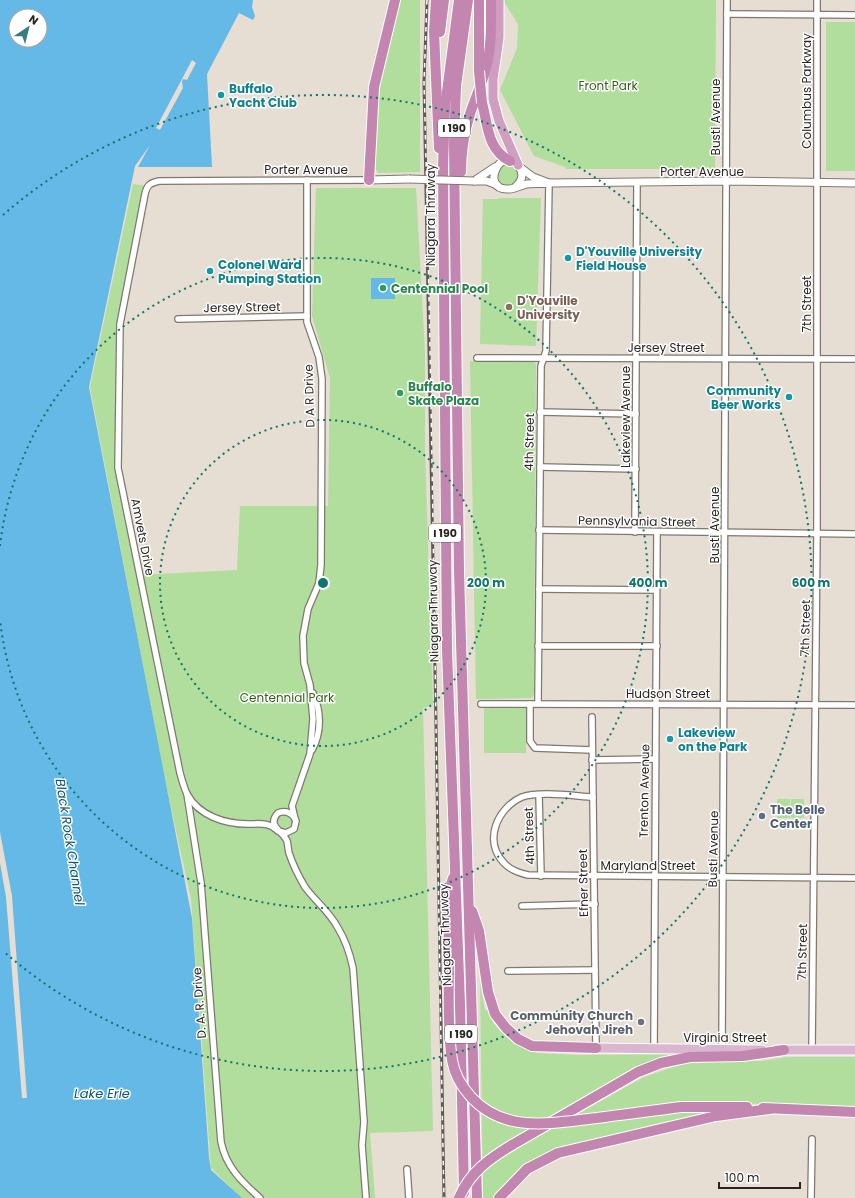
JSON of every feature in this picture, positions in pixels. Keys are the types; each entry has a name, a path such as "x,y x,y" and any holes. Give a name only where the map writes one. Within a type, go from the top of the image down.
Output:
{"highway":[{"path":"369,180 374,87 395,0"},
{"path":"436,0 435,50 437,142 443,166"},
{"name":"Niagara Thruway","path":"459,0 444,107 443,166 446,642 460,1004 464,1198"},
{"name":"Niagara Thruway","path":"468,0 454,116 457,278 459,571 477,1198"},
{"path":"479,0 479,71 482,103 492,145 500,156 516,164"},
{"path":"457,278 461,258 461,166 463,139 488,58 491,37 491,0"},
{"path":"499,0 499,38 493,79 493,99 499,121 516,164"},
{"path":"435,50 444,4"},
{"path":"455,870 448,894 450,1037 454,1067 468,1093 477,1103 491,1113 512,1122 542,1124 681,1107 710,1106 855,1112"},
{"path":"468,899 479,931 488,992 495,1014 506,1028 518,1039 532,1046 596,1048"},
{"path":"459,1198 468,1181 479,1168 512,1145 638,1072 661,1063 690,1057 737,1056 784,1050"},
{"path":"499,1198 513,1181 527,1169 558,1153 716,1116 770,1109"}],"main road":[{"name":"Virginia Street","path":"596,1048 855,1050"}],"street":[{"name":"Busti Avenue","path":"722,1050 725,704 727,0"},
{"name":"Columbus Parkway","path":"817,0 817,183"},
{"path":"727,14 855,14"},
{"path":"474,181 500,163 516,164 522,173 520,182 514,188"},
{"name":"Porter Avenue","path":"516,164 533,176 549,183"},
{"path":"496,166 494,179 499,186"},
{"name":"Porter Avenue","path":"145,194 148,185 159,181 409,179 491,182 509,189 528,184 549,183 855,183"},
{"name":"D A R Drive","path":"293,801 310,754 313,718 310,685 304,663 303,639 308,608 319,583 321,565 321,367 319,357 308,328 307,316 307,180"},
{"name":"Lakeview Avenue","path":"635,532 637,182"},
{"name":"4th Street","path":"538,703 540,412 541,366 546,352 549,183"},
{"name":"7th Street","path":"812,1050 814,705 817,534 817,183"},
{"name":"Amvets Drive","path":"145,194 120,324 118,468 180,773 187,794 196,805 216,819 238,824 265,823"},
{"name":"Jersey Street","path":"178,319 307,316"},
{"name":"Jersey Street","path":"477,358 855,359"},
{"path":"540,412 636,414"},
{"path":"540,467 636,469"},
{"name":"Pennsylvania Street","path":"539,530 855,534"},
{"name":"Trenton Avenue","path":"654,1049 657,532"},
{"path":"539,589 656,590"},
{"path":"538,646 656,646"},
{"name":"Hudson Street","path":"481,704 855,705"},
{"path":"530,704 530,741 535,748 592,750"},
{"name":"Efner Street","path":"592,717 596,1048"},
{"path":"592,760 655,759"},
{"name":"D. A. R. Drive","path":"187,794 201,883 221,1142 223,1153 232,1170 260,1198"},
{"name":"4th Street","path":"538,795 538,876"},
{"name":"Maryland Street","path":"593,797 538,795 528,796 512,803 500,816 493,833 495,850 504,863 516,872 538,876 855,878"},
{"path":"265,823 293,801"},
{"path":"293,801 292,809 295,819 294,829 289,837 288,843 293,863 299,876 313,897 338,927 350,953 353,968 364,1122 362,1145 366,1198"},
{"path":"278,814 288,812 295,819"},
{"path":"278,814 274,823 278,831 286,833 294,829"},
{"path":"265,823 272,825 288,843"},
{"path":"522,906 595,904"},
{"path":"508,971 595,970"},
{"path":"811,1198 812,1139"},
{"path":"407,1169 409,1198"}],"green space":[{"path":"400,0 420,0 420,172 378,173 375,168 376,115 385,57"},
{"name":"Front Park","path":"503,0 716,0 715,169 566,169 565,167 534,156 500,90 517,48 518,24"},
{"path":"826,22 855,22 855,171 826,171"},
{"path":"508,164 516,167 519,175 516,183 508,186 500,183 497,175 500,167"},
{"name":"Centennial Park","path":"133,184 147,186 120,324 118,468 139,575 237,570 240,506 328,506 330,378 312,316 316,188 416,188 425,352 425,451 433,705 423,708 433,1131 370,1133 375,1198 241,1198 211,1168 191,899 164,776 90,387"},
{"name":"D'Youville University","path":"541,198 536,346 480,344 483,199"},
{"path":"470,361 533,362 536,364 534,694 532,698 476,699"},
{"path":"484,707 526,707 526,753 484,753"},
{"path":"777,799 790,799 790,818 777,818"},
{"path":"791,799 804,799 804,818 791,818"},
{"path":"480,983 485,1010 487,1010 494,1024 506,1037 537,1053 578,1055 690,1054 666,1057 637,1066 524,1132 509,1143 513,1150 644,1077 682,1064 699,1061 762,1061 787,1057 855,1057 855,1107 679,1101 681,1111 727,1111 550,1152 525,1163 494,1198 483,1198"}],"water":[{"name":"Lake Erie","path":"0,0 253,0 252,7 255,16 253,20 239,13 207,74 212,167 138,167 150,145 135,166 89,387 192,918 211,1170 242,1198 0,1198"},
{"name":"Centennial Pool","path":"371,278 395,278 395,299 371,299"}],"pier":[{"path":"192,60 196,63 187,80 183,79 183,88 160,130 156,128"},
{"path":"0,832 12,896 27,1098 22,1098 6,897 0,863"}],"railway":[{"path":"427,0 424,82 444,1198"}],"place":[{"name":"Buffalo Yacht Club","path":"221,95"},
{"name":"D'Youville University Field House","path":"568,258"},
{"name":"Colonel Ward Pumping Station","path":"210,271"},
{"name":"Centennial Pool","path":"383,288"},
{"name":"D'Youville University","path":"509,307"},
{"name":"Buffalo Skate Plaza","path":"400,393"},
{"name":"Community Beer Works","path":"789,397"},
{"name":"Lakeview on the Park","path":"670,739"},
{"name":"The Belle Center","path":"762,816"},
{"name":"Community Church Jehovah Jireh","path":"641,1022"}],"water label":[{"name":"Black Rock Channel","path":"70,842"}]}
